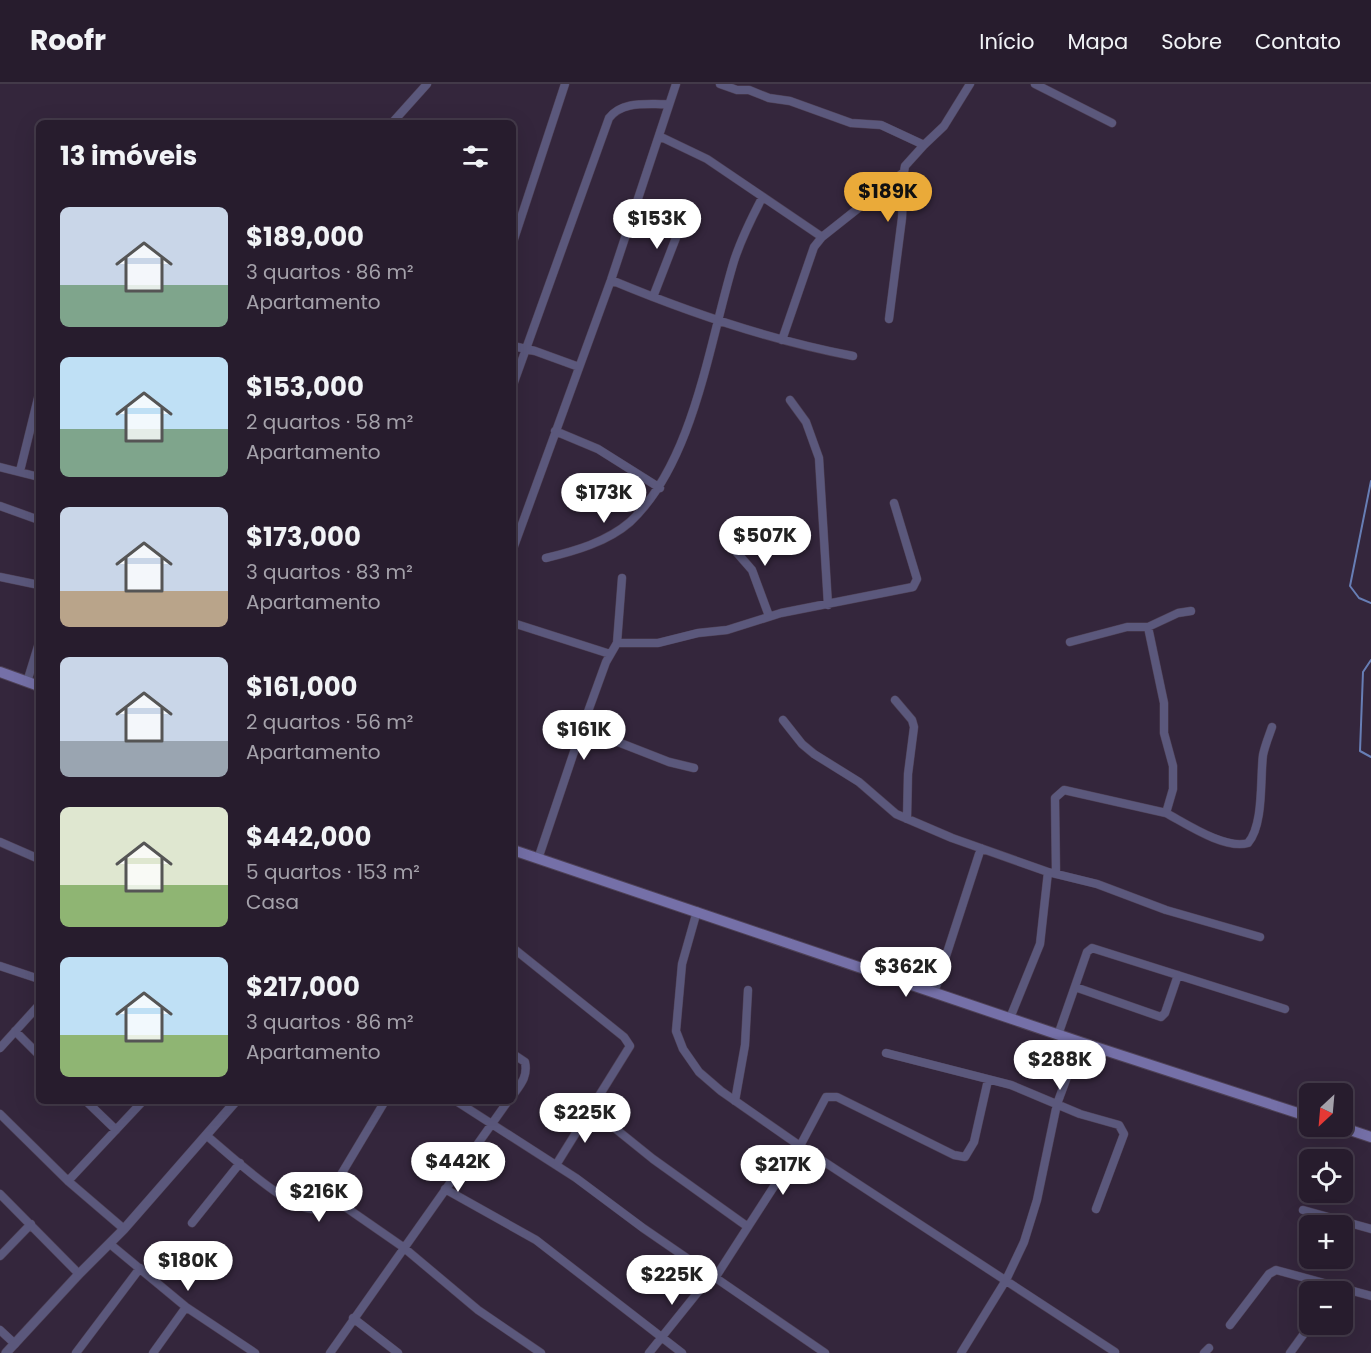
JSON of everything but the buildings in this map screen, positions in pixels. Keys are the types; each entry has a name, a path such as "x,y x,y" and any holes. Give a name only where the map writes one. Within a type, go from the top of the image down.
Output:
{"main road":[{"path":"0,672 36,685"},
{"path":"516,851 1058,1035 1299,1113"},
{"path":"1353,1131 1371,1137"}],"street":[{"path":"395,120 427,84"},
{"path":"516,230 565,84"},
{"path":"516,541 611,280 676,84"},
{"path":"720,84 736,90 749,90 769,98 790,101 851,123 881,124 924,145"},
{"path":"889,319 902,218 905,166 944,126 970,84"},
{"path":"1035,84 1112,123"},
{"path":"516,377 609,118 616,109 626,105 669,104"},
{"path":"659,136 707,159 822,237"},
{"path":"782,340 809,258 822,237 904,172"},
{"path":"546,558 591,545 613,533 628,523 660,488 681,444 734,260 762,198"},
{"path":"653,297 686,212"},
{"path":"611,280 718,322 782,340 854,356"},
{"path":"516,347 579,367"},
{"path":"790,400 806,422 819,458 828,605"},
{"path":"20,471 36,406"},
{"path":"555,431 598,449 660,488"},
{"path":"0,467 36,476"},
{"path":"617,643 658,643 698,633 727,630 769,616 916,586 917,579 894,502"},
{"path":"0,506 36,519"},
{"path":"724,538 752,570 769,616"},
{"path":"0,577 36,584"},
{"path":"538,859 582,728 610,654 617,643 622,578"},
{"path":"1070,642 1127,627 1148,627 1178,613 1191,611"},
{"path":"516,624 610,654"},
{"path":"1148,627 1164,703 1164,733 1173,766 1173,789 1166,813"},
{"path":"27,682 36,653"},
{"path":"895,700 915,727 908,774 907,819"},
{"path":"783,720 802,744 814,754 859,782 887,808 907,819 1052,873 1097,884 1218,927 1260,937"},
{"path":"1010,1018 1040,944 1052,873 1055,798 1059,792 1064,790 1166,813 1201,834 1240,844 1248,843 1253,836 1263,788 1263,756 1272,727"},
{"path":"582,728 669,762 694,768"},
{"path":"0,842 36,858"},
{"path":"934,993 981,848"},
{"path":"697,911 682,964 676,1022 677,1037 691,1062 711,1083 800,1146 1115,1352"},
{"path":"1058,1035 1087,952 1092,948 1285,1009"},
{"path":"516,950 628,1042 629,1051 556,1165"},
{"path":"0,966 36,978"},
{"path":"1075,987 1161,1017 1165,1013 1178,975"},
{"path":"735,1101 745,1045 748,990"},
{"path":"0,1048 36,1008"},
{"path":"15,1031 36,1052"},
{"path":"961,1353 1006,1280 1031,1223 1057,1104 1080,1042"},
{"path":"886,1053 1031,1092 1080,1114 1119,1125 1124,1134 1096,1209"},
{"path":"516,1056 525,1062 526,1070 523,1081 516,1091"},
{"path":"649,1353 659,1337 672,1328 702,1287 715,1278 800,1146 822,1101 831,1096 954,1155 965,1157 974,1142 988,1080"},
{"path":"90,1104 116,1130"},
{"path":"68,1181 140,1104"},
{"path":"6,1353 124,1229 234,1104"},
{"path":"207,1136 265,1184 305,1210 314,1211 321,1208 383,1104"},
{"path":"461,1104 556,1165 825,1353"},
{"path":"330,1353 506,1104"},
{"path":"591,1109 653,1159 748,1227"},
{"path":"0,1114 68,1181 124,1229"},
{"path":"425,1154 455,1175"},
{"path":"192,1223 240,1163"},
{"path":"445,1189 536,1240 682,1353"},
{"path":"0,1194 79,1274"},
{"path":"328,1195 403,1247 478,1310 541,1353"},
{"path":"1303,1210 1371,1229"},
{"path":"0,1256 31,1224"},
{"path":"110,1244 186,1307 255,1353"},
{"path":"76,1353 140,1268"},
{"path":"1230,1325 1276,1269 1310,1281"},
{"path":"1353,1292 1371,1296"},
{"path":"153,1353 186,1307"},
{"path":"353,1318 398,1353"},
{"path":"0,1330 15,1344"},
{"path":"1290,1353 1303,1335"},
{"path":"238,1353 244,1345"}],"waterway":[{"path":"1371,481 1350,586 1359,598 1371,603"},
{"path":"1371,660 1363,672 1360,751 1371,757"}]}
